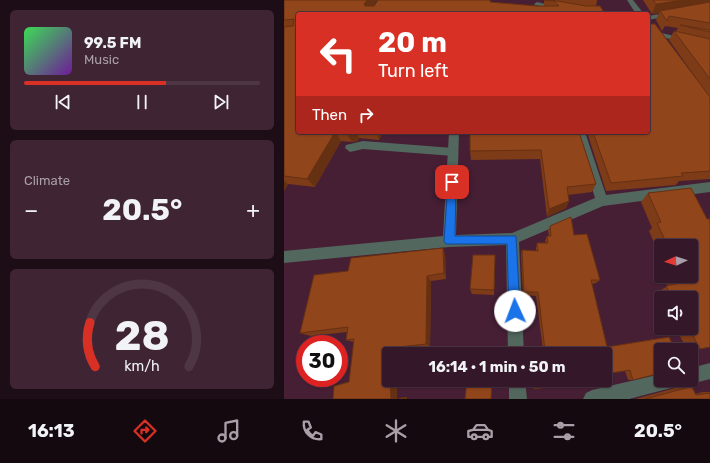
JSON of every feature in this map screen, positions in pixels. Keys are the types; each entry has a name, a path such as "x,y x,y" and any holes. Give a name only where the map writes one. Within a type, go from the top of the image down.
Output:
{"street":[{"path":"630,0 639,12"},
{"path":"538,12 536,2 567,9"},
{"path":"650,18 679,13"},
{"path":"650,24 694,34"},
{"path":"650,26 660,35 669,47"},
{"path":"650,32 710,46"},
{"path":"449,241 454,134"},
{"path":"581,134 602,201"},
{"path":"350,148 363,145 453,152"},
{"path":"284,257 449,241 512,239 602,201 710,187"},
{"path":"512,239 516,347"},
{"path":"698,375 710,372"},
{"path":"592,399 654,384"},
{"path":"517,387 518,399"}],"building":[{"path":"284,0 367,0 364,4 365,6 374,6 378,0 490,0 490,2 537,6 559,6 554,1 544,0 551,0 586,6 600,6 604,12 296,12 296,134 334,134 307,179 284,176 284,27 293,26 294,19 284,20"},
{"path":"653,0 683,0 656,4"},
{"path":"710,2 710,23 669,16 667,21 660,11"},
{"path":"650,24 655,24 710,97 710,171 681,173 683,176 611,183 594,134 650,134"},
{"path":"680,25 710,30 710,32"},
{"path":"674,31 710,39 710,79"},
{"path":"470,134 580,134 596,184 567,187 569,201 549,209 541,150 470,151"},
{"path":"691,188 707,219 710,219 710,347 700,349 693,335 698,335 698,291 669,291 666,286 680,283 698,283 698,239 665,239 657,223 661,222 648,193"},
{"path":"571,217 574,235 587,234 600,280 591,280 607,347 545,347 538,292 524,292 522,250 538,251 537,243 548,243 547,236 551,236 550,226"},
{"path":"443,248 444,273 427,276 426,344 382,347 382,387 390,387 391,399 333,399 334,387 348,387 354,339 348,340 347,335 348,327 300,333 314,275 348,271 351,258"},
{"path":"473,255 495,255 494,290 470,289"},
{"path":"669,337 672,343 654,343 654,375 633,380 630,370 612,373 612,347 607,347"},
{"path":"466,387 492,387 491,399 465,399"},
{"path":"535,387 548,387 535,389"},
{"path":"690,387 692,387 696,395 710,393 710,399 645,399"}],"route":[{"path":"452,182 449,241 512,239 515,311"}]}
